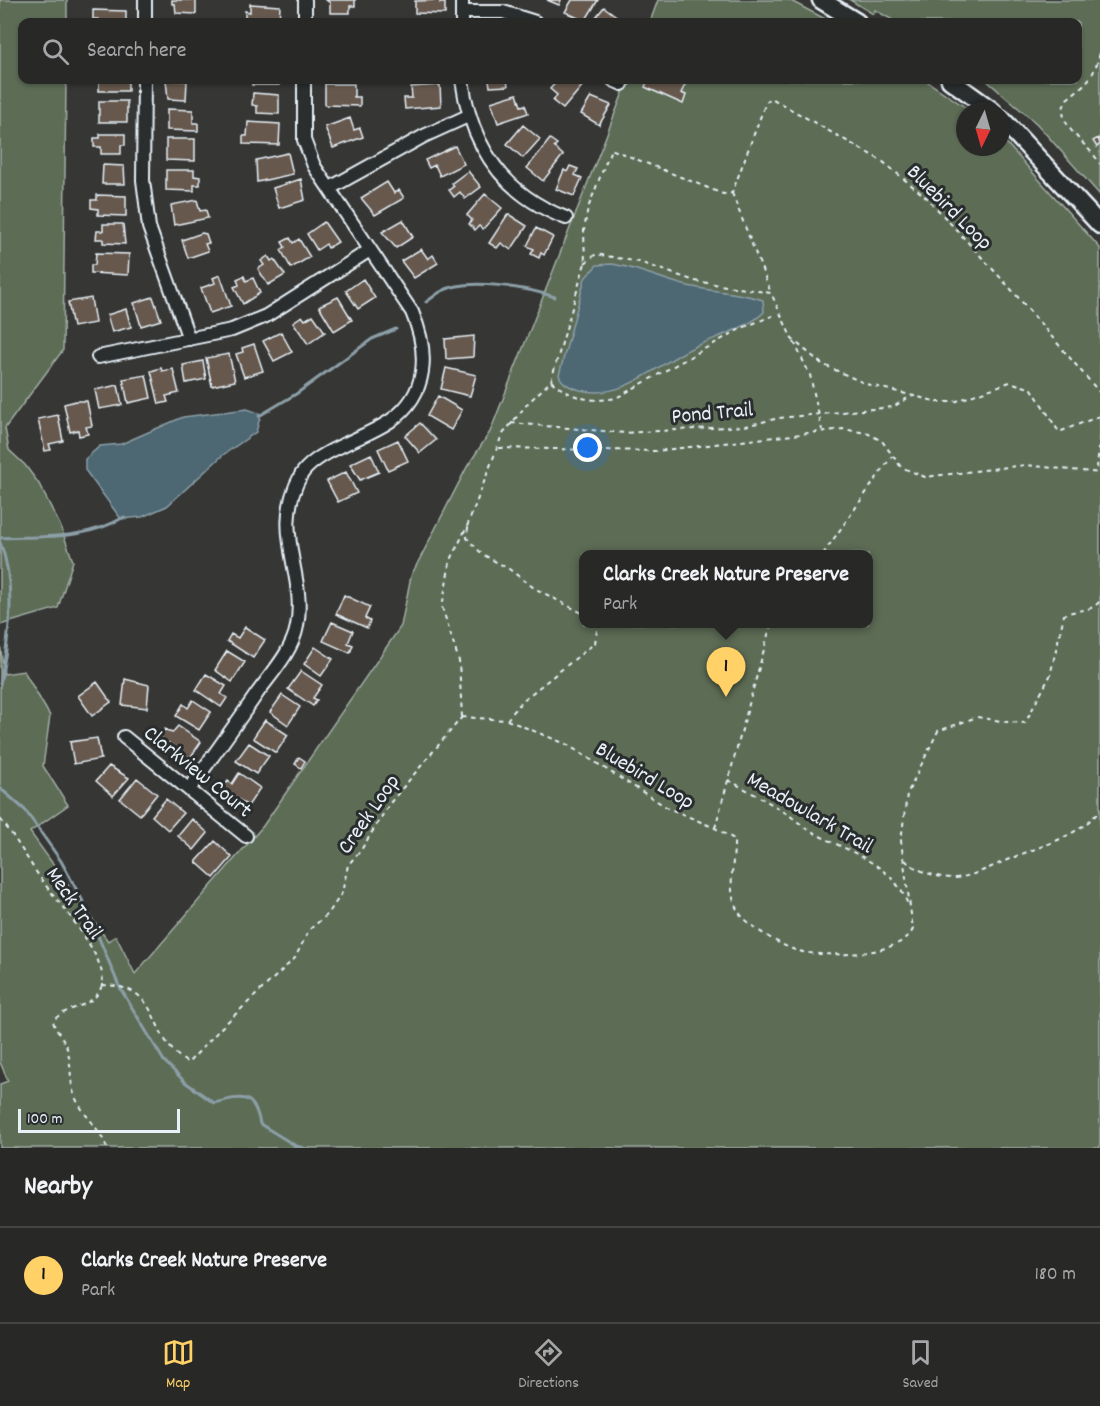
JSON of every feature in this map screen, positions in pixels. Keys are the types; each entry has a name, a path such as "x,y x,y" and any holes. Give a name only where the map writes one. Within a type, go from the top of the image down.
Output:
{"main road":[{"path":"821,0 850,18"},
{"path":"956,84 981,102"},
{"path":"1010,128 1100,225"}],"street":[{"path":"145,0 145,18"},
{"path":"305,0 305,18"},
{"path":"462,11 503,12 522,18"},
{"path":"144,84 142,180 149,227 189,339"},
{"path":"190,788 285,654 297,627 298,604 288,530 290,500 302,472 326,453 390,421 409,403 421,380 424,354 422,335 412,312 314,166 304,140 304,84"},
{"path":"463,84 468,116 483,151 502,176 543,209 566,218"},
{"path":"330,188 423,136 468,116"},
{"path":"98,357 232,330 266,316 370,250"},
{"name":"Clarkview Court","path":"124,737 190,788 246,836"}],"path":[{"path":"1100,52 1092,77 1084,87 1066,99 1063,108 1067,126 1097,155 1100,164"},
{"name":"Bluebird Loop","path":"732,193 766,102 771,98 882,161 927,198 1010,288 1100,393"},
{"path":"462,717 459,661 442,607 450,562 468,524 499,448 502,435 551,381 585,263 585,218 611,149 723,194 732,193 778,314 802,354 810,375 822,430"},
{"path":"585,263 596,254 639,262 695,280 771,293"},
{"name":"Pond Trail","path":"551,381 566,394 585,399 616,398 742,328 778,314"},
{"path":"792,339 822,364 866,384 938,402 954,402 1010,382 1032,389 1059,432 1100,417"},
{"name":"Pond Trail","path":"511,423 625,433 745,426 779,418 893,407 912,395"},
{"name":"Pond Trail","path":"499,448 657,451 843,429 867,433 882,441 902,467 925,477 1025,465 1100,472"},
{"path":"1100,437 1097,467 1100,472"},
{"path":"826,550 892,456"},
{"path":"468,524 467,538 482,554 561,604 579,612"},
{"name":"Meadowlark Trail","path":"909,910 901,841 908,794 938,731 977,717 1017,724 1025,723 1034,711 1050,676 1064,615 1070,612 1085,612 1100,601"},
{"path":"507,720 522,700 595,643 597,628"},
{"name":"Meadowlark Trail","path":"770,628 729,780 767,801 810,831 862,856 886,874 903,892 909,910"},
{"name":"Bluebird Loop","path":"462,717 507,720 566,744 668,808 715,828 734,839 732,890 738,911 754,927 801,952 864,952 900,944 909,938 913,929 909,910"},
{"name":"Creek Loop","path":"102,985 128,987 138,993 165,1041 176,1056 188,1063 222,1027 295,958 309,930 328,914 342,893 348,865 361,850 390,803 462,717"},
{"path":"715,828 729,780"},
{"path":"905,860 913,868 953,878 983,873 1012,858 1046,847 1090,822 1100,810"},
{"name":"Meck Trail","path":"0,819 81,931 95,955 102,985"},
{"path":"102,985 84,1005 60,1013 53,1021 54,1029 64,1041 70,1061 72,1089 75,1097 101,1132 107,1148"}],"green space":[{"path":"0,0 67,0 67,18 18,18 18,84 66,84 63,350 5,428 9,450 25,465 39,484 60,525 73,561 58,608 0,625"},
{"path":"658,0 789,0 823,18 651,18"},
{"path":"850,0 1100,0 1100,195 1037,124 991,84 1082,84 1082,18 889,18 875,10 873,14"},
{"path":"626,84 931,84 958,102 956,156 1010,156 1010,147 1100,248 1100,1148 0,1148 0,1084 8,1081 0,1062 0,643 4,674 24,671 50,716 43,766 68,805 30,832 108,941 116,936 135,974 263,826 401,626 411,576 467,467 490,432"}],"water":[{"path":"612,264 684,285 763,300 764,312 750,323 680,354 626,386 596,392 576,389 564,383 559,375 585,278 597,265"},
{"path":"247,409 261,414 256,432 223,455 167,506 142,517 121,519 85,470 85,459 100,446 121,444 183,417"}],"building":[{"path":"172,0 196,0 196,14 176,13"},
{"path":"326,0 355,0 355,6 350,6 350,13 330,13 330,3"},
{"path":"440,0 440,3 445,3 445,14 415,13 415,1"},
{"path":"547,0 561,0 559,5"},
{"path":"572,0 598,0 587,18 578,18 565,12"},
{"path":"250,4 280,6 279,18 245,18 245,11 250,12"},
{"path":"604,7 619,18 595,18"},
{"path":"93,10 126,11 126,18 93,18"},
{"path":"99,84 128,84 128,91 99,91"},
{"path":"166,84 187,84 186,100 168,99"},
{"path":"252,84 279,84 279,85"},
{"path":"325,84 354,84 354,97 360,97 360,106 325,105"},
{"path":"490,84 508,84 508,86 490,87"},
{"path":"554,84 583,85 563,109 553,101 557,95 550,89"},
{"path":"646,84 686,84 681,93 686,95 683,104 645,87"},
{"path":"440,85 441,106 405,109 404,98 412,98 411,87"},
{"path":"253,93 279,95 279,114 257,113 257,106 252,105"},
{"path":"517,94 521,106 525,105 528,113 498,123 491,102"},
{"path":"591,97 611,105 599,125 581,114"},
{"path":"99,101 127,101 127,122 99,122"},
{"path":"167,109 193,110 193,123 198,123 198,131 167,130"},
{"path":"350,118 354,130 360,128 363,137 333,148 325,127"},
{"path":"248,122 280,124 279,145 243,144 243,136 247,136"},
{"path":"523,125 540,139 523,158 507,144"},
{"path":"100,134 125,134 125,145 121,145 121,154 101,154 101,147 94,147 94,138 100,138"},
{"path":"1098,138 1100,144 1097,147 1093,141"},
{"path":"166,139 195,139 195,161 166,160"},
{"path":"550,139 557,144 554,147 563,155 543,181 527,168"},
{"path":"455,146 464,164 440,176 435,165 429,168 425,160"},
{"path":"288,153 293,174 257,182 256,160"},
{"path":"103,165 124,166 125,184 102,184"},
{"path":"570,166 578,169 575,175 582,178 574,196 556,189 564,170 567,172"},
{"path":"166,170 194,170 194,176 200,177 200,185 194,185 194,191 166,190"},
{"path":"468,171 481,187 465,199 460,192 454,197 449,190 454,186 452,183"},
{"path":"301,179 305,200 279,208 273,188"},
{"path":"387,182 394,193 399,190 404,198 375,215 361,198"},
{"path":"485,194 502,208 483,229 479,226 475,230 469,224 472,220 467,215"},
{"path":"97,195 126,196 126,216 98,215 98,209 91,208 91,200 97,200"},
{"path":"197,200 200,211 206,210 208,218 174,225 171,205"},
{"path":"508,214 527,226 511,250 501,243 497,248 489,243"},
{"path":"403,220 413,237 396,248 382,232"},
{"path":"324,222 338,242 328,248 326,244 317,250 307,234"},
{"path":"103,224 123,224 125,244 103,243 103,239 96,239 97,231 103,231"},
{"path":"536,228 553,237 544,255 541,253 539,258 531,254 534,249 527,246"},
{"path":"202,233 206,234 209,243 205,244 208,251 188,258 182,240"},
{"path":"290,238 293,243 299,239 310,257 291,268 281,250 285,247 282,242"},
{"path":"421,249 428,259 433,255 438,263 414,278 401,261"},
{"path":"96,253 129,254 128,275 91,273 91,265 95,265"},
{"path":"268,256 271,261 274,259 285,275 268,285 258,269 264,265 261,261"},
{"path":"220,275 231,306 210,313 201,288 215,283 213,278"},
{"path":"244,276 246,281 253,278 260,293 243,304 234,287 239,285 237,279"},
{"path":"363,279 375,298 358,309 346,291"},
{"path":"153,297 161,320 141,326 134,303"},
{"path":"338,297 352,320 334,331 319,306"},
{"path":"91,298 95,323 73,327 68,302"},
{"path":"126,309 131,327 112,332 107,315"},
{"path":"313,315 325,332 308,344 293,322 302,316 305,320"},
{"path":"281,332 292,352 274,361 263,341"},
{"path":"474,336 473,357 446,359 445,339"},
{"path":"254,344 263,371 244,377 236,354 243,352 242,348"},
{"path":"229,354 235,381 212,386 206,358"},
{"path":"203,361 206,379 186,383 183,365"},
{"path":"161,368 162,371 173,369 179,393 166,396 168,402 159,404 151,371"},
{"path":"446,368 476,375 470,396 441,389"},
{"path":"146,375 151,398 128,403 123,379"},
{"path":"118,385 122,405 99,409 95,390"},
{"path":"438,396 462,410 451,430 427,416"},
{"path":"87,401 92,426 86,427 88,434 79,436 78,430 70,432 64,404"},
{"path":"58,415 63,441 49,444 51,450 45,451 38,419"},
{"path":"420,423 436,440 420,453 405,436"},
{"path":"398,440 408,461 388,470 378,449"},
{"path":"371,454 379,472 360,480 350,464"},
{"path":"346,472 357,493 338,502 327,481"},
{"path":"344,595 370,607 365,618 370,621 367,628 336,614"},
{"path":"332,622 353,631 348,643 353,645 350,653 323,641"},
{"path":"245,627 265,640 253,658 227,641 231,634 238,638"},
{"path":"315,647 333,659 321,676 304,664"},
{"path":"227,651 245,662 232,682 215,670"},
{"path":"301,671 322,685 313,698 317,700 313,706 288,689"},
{"path":"206,674 226,686 221,694 227,698 221,707 196,690"},
{"path":"125,679 149,685 147,708 122,705"},
{"path":"97,682 111,702 92,716 78,696"},
{"path":"282,695 300,707 288,725 270,712"},
{"path":"193,700 211,712 199,730 176,716 183,704 188,708"},
{"path":"265,720 288,735 276,753 253,738"},
{"path":"178,726 201,742 190,758 160,737 165,729 172,733"},
{"path":"97,738 101,759 74,764 70,742"},
{"path":"249,743 269,756 256,774 236,761"},
{"path":"299,757 305,761 301,768 295,764"},
{"path":"109,766 129,778 113,796 96,781"},
{"path":"239,773 260,788 248,806 222,789 228,781 232,784"},
{"path":"137,778 157,794 140,815 120,799"},
{"path":"166,799 183,813 168,830 152,816"},
{"path":"192,819 208,833 194,850 178,836"},
{"path":"215,841 232,857 214,878 196,862"}],"waterway":[{"path":"426,302 442,291 453,287 482,284 514,287 555,297"},
{"path":"259,416 296,394 372,339 396,329"},
{"path":"0,538 47,537 79,533 95,530 124,517"},
{"path":"0,542 10,594 10,613 0,684"},
{"path":"0,788 25,810 61,861 86,907 119,986 164,1061 185,1082 214,1103 239,1098 250,1101 260,1124 296,1146 304,1148"}],"place":[{"name":"Clarks Creek Nature Preserve","path":"726,697"}]}
